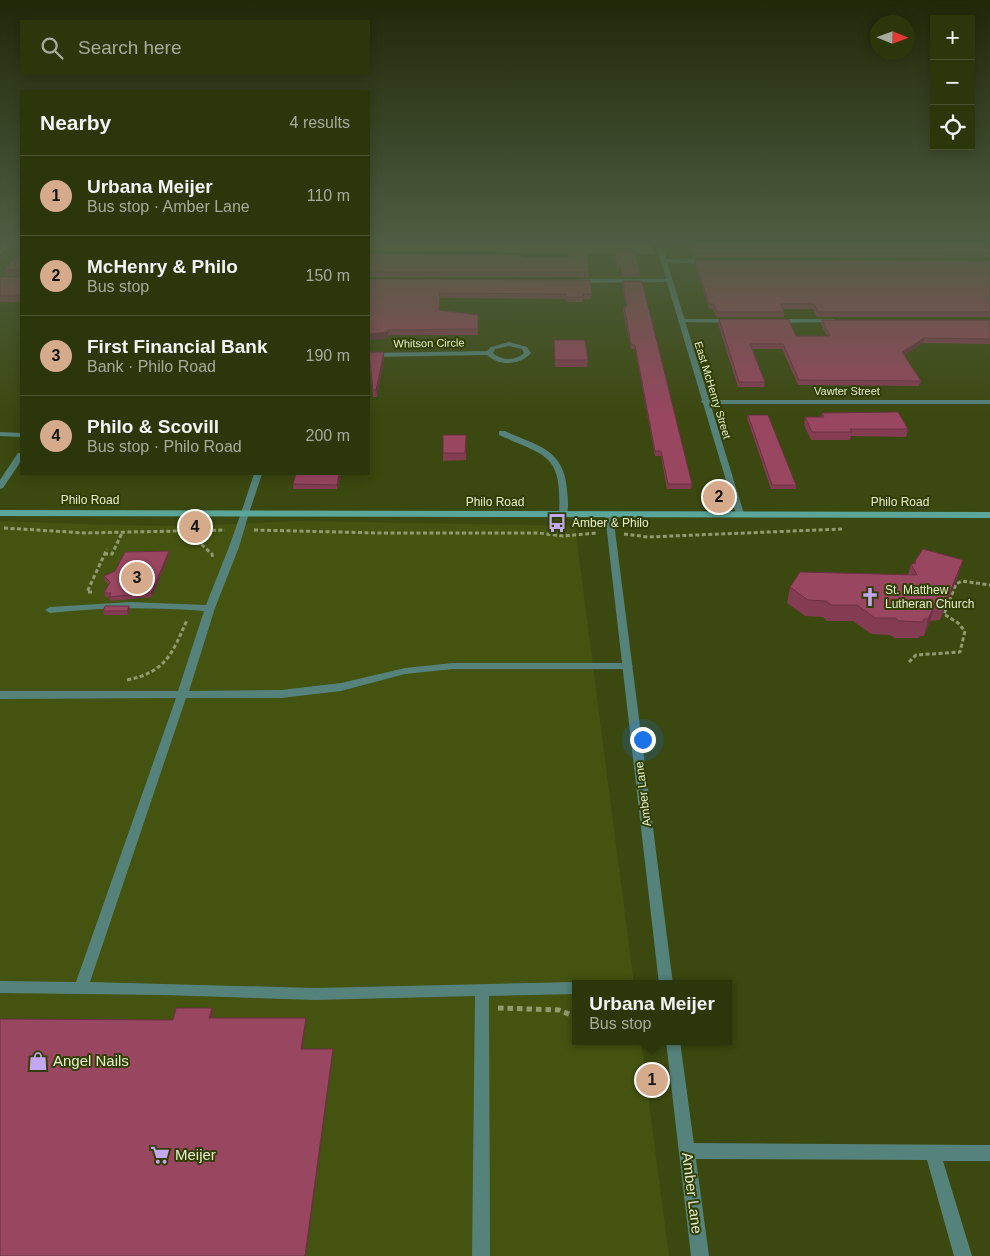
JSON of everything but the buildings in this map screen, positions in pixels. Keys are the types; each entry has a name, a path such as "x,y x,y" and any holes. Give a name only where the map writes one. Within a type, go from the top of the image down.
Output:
{"main road":[{"name":"Philo Road","path":"0,513 990,515"}],"street":[{"name":"East McHenry Street","path":"675,301 740,514"},
{"path":"681,321 742,321"},
{"path":"772,321 841,321"},
{"name":"Whitson Circle","path":"370,355 489,353 498,360 512,361 523,358 528,353 524,348 509,344 493,348 489,353"},
{"name":"Vawter Street","path":"705,402 990,402"},
{"path":"502,433 555,460 560,470 564,503 563,515"},
{"path":"0,434 20,436"},
{"path":"0,486 20,456"},
{"path":"81,987 182,695 210,608 234,547 258,475"},
{"name":"Amber Lane","path":"610,515 666,980"},
{"path":"50,610 90,605 169,604 210,608"},
{"path":"0,695 182,695 299,692 341,687 405,671 453,666 628,666"},
{"path":"0,987 81,987 315,994 572,988"},
{"path":"481,1256 482,989"},
{"name":"Amber Lane","path":"674,1045 700,1256"},
{"path":"687,1152 990,1152"},
{"path":"933,1153 963,1256"}],"path":[{"path":"0,528 84,533 207,530"},
{"path":"193,530 191,535 213,556 210,566"},
{"path":"267,530 397,534 540,533 563,536 591,533"},
{"path":"627,534 648,538 696,534 849,530"},
{"path":"104,554 112,554 122,533"},
{"path":"92,592 87,592 107,550"},
{"path":"909,662 916,656 960,652 965,631 958,623 944,614 956,584 962,581 990,585"},
{"path":"124,680 141,678 159,669 170,660 187,619"}],"shaded area":[{"path":"0,521 187,526 299,521 575,526 633,980 572,980 572,1045 642,1045 669,1256 0,1256"}],"place":[{"name":"McHenry & Philo","path":"719,497"},
{"name":"Amber & Philo","path":"557,523"},
{"name":"Philo & Scovill","path":"195,527"},
{"name":"First Financial Bank","path":"137,578"},
{"name":"St. Matthew Lutheran Church","path":"870,597"},
{"name":"Angel Nails","path":"38,1061"},
{"name":"Urbana Meijer","path":"652,1080"},
{"name":"Meijer","path":"160,1155"}]}
